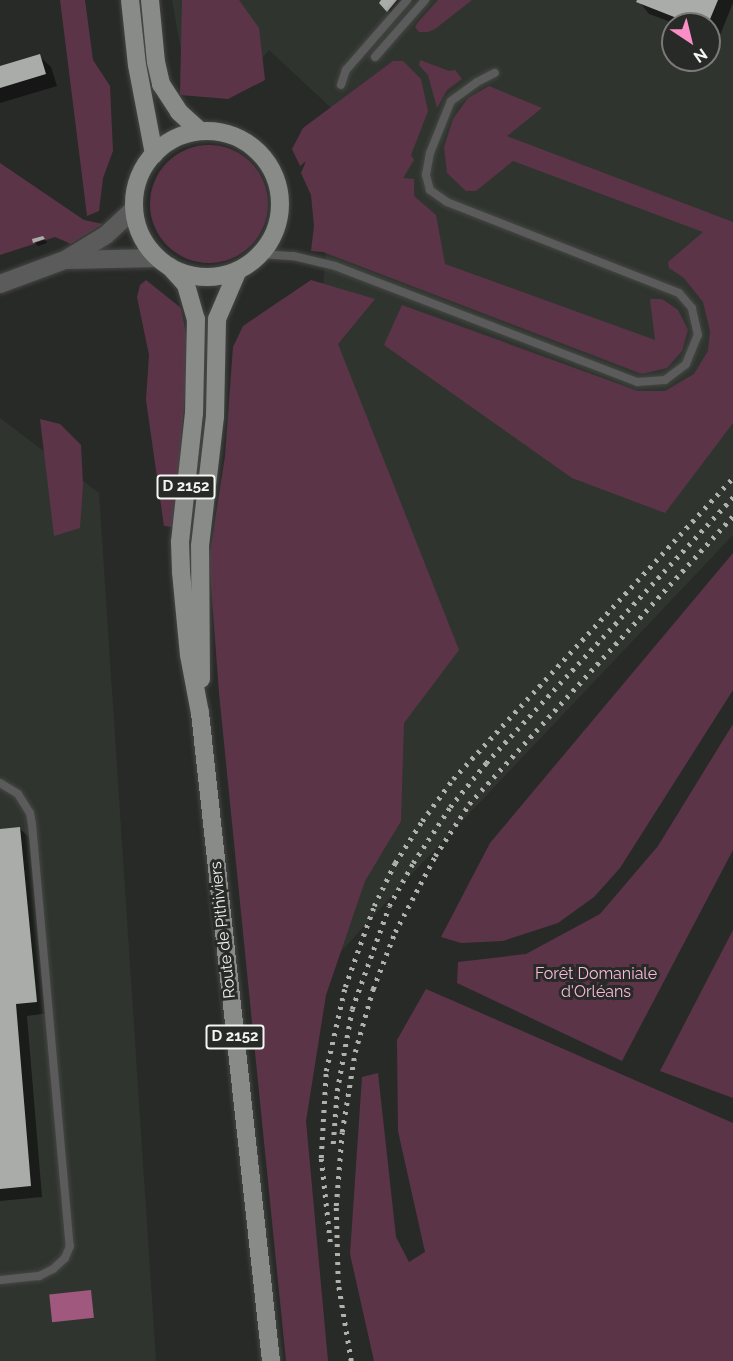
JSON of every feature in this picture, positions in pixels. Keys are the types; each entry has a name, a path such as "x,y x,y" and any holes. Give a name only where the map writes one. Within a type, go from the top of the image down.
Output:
{"main road":[{"path":"130,0 137,65 154,154"},
{"path":"150,0 156,62 161,84 179,112 200,132"},
{"path":"200,132 228,134 243,140 256,150 274,175 280,203 279,217 269,243 261,254 238,270 221,276 203,277 186,274 163,262 141,236 134,209 138,180 154,154 183,135 200,132"},
{"name":"Route de Pithiviers","path":"163,262 186,285 192,299 197,330 194,413 180,542 189,655 200,713 271,1361"},
{"name":"Route de Pithiviers","path":"200,713 200,546 215,416 217,319 238,270"}],"street":[{"path":"0,284 65,260 106,235 134,209"},
{"path":"65,260 163,262"}],"lane":[{"path":"341,85 346,70 407,0"},
{"path":"375,57 425,0"},
{"path":"261,254 293,255 335,266 637,382 665,380 686,364 698,336 692,308 679,293 447,202 430,190 426,175 430,153 451,101 477,82 495,73"},
{"path":"0,783 18,794 30,813 32,824 70,1246 65,1258 53,1269 39,1276 0,1280"}],"shaded area":[{"path":"172,0 733,0 733,535 409,877 262,1038 330,201 311,157 342,118 269,50 232,93 188,90"},
{"path":"0,418 99,493 156,1361 0,1361"},
{"path":"91,1290 94,1318 52,1322 49,1294"}],"green space":[{"path":"60,0 85,0 93,60 110,86 113,151 103,178 99,211 87,216"},
{"path":"182,0 239,0 259,28 265,80 228,99 180,95"},
{"path":"438,0 472,0 435,29 419,32 415,27"},
{"path":"420,60 449,71 455,70 462,79 447,90 437,108 428,75 419,65"},
{"path":"393,61 403,61 421,79 428,111 411,155 414,160 403,178 414,179 414,196 436,215 445,264 655,340 650,299 662,299 678,310 688,330 682,351 667,368 642,374 323,252 311,251 314,226 311,195 301,173 306,161 300,166 292,149 303,128"},
{"path":"489,86 542,108 507,136 733,222 733,423 665,513 572,478 384,345 402,305 638,391 665,391 694,374 708,351 710,331 703,302 684,278 669,268 668,262 703,232 513,161 476,191 466,191 447,173 444,147 453,119 468,98"},
{"path":"209,145 232,149 251,162 264,181 268,204 264,227 251,246 232,259 209,263 186,259 167,246 154,227 150,204 154,181 167,162 186,149"},
{"path":"0,163 84,220 103,224 71,244 55,237 0,255"},
{"path":"146,280 181,308 189,349 174,527 164,526 146,400 149,355 137,297 140,285"},
{"path":"311,280 375,299 338,344 459,650 404,723 401,821 365,881 326,995 306,1121 328,1361 286,1361 219,693 209,559 225,456 233,347 243,326"},
{"path":"40,419 60,424 81,445 83,484 80,528 54,536"},
{"path":"733,553 733,690 620,868 594,897 558,923 503,941 461,943 441,937 490,843"},
{"name":"Forêt Domaniale d'Orléans","path":"733,724 733,850 622,1061 457,983 458,962 526,954 600,914 658,846"},
{"name":"Forêt Domaniale d'Orléans","path":"733,930 733,1098 660,1071"},
{"path":"426,989 733,1123 733,1361 374,1361 350,1254 362,1077 378,1073 396,1237 409,1262 425,1252 398,1131 397,1040"}],"building":[{"path":"381,0 397,0 387,12 379,3"},
{"path":"637,0 718,0 713,12 661,12 636,2"},
{"path":"40,54 46,74 0,88 0,66"},
{"path":"43,236 45,239 33,243 32,239"},
{"path":"20,827 37,1002 16,1004 31,1186 0,1189 0,829"}],"railway":[{"path":"330,1242 321,1158 326,1071 345,987 374,906 395,863 453,779 733,478"},
{"path":"333,1144 337,1091 352,1009 389,906 413,863 450,807 486,763 733,497"},
{"path":"351,1361 338,1283 336,1206 342,1132 355,1052 373,989 395,932 435,856 469,804 733,516"}]}
